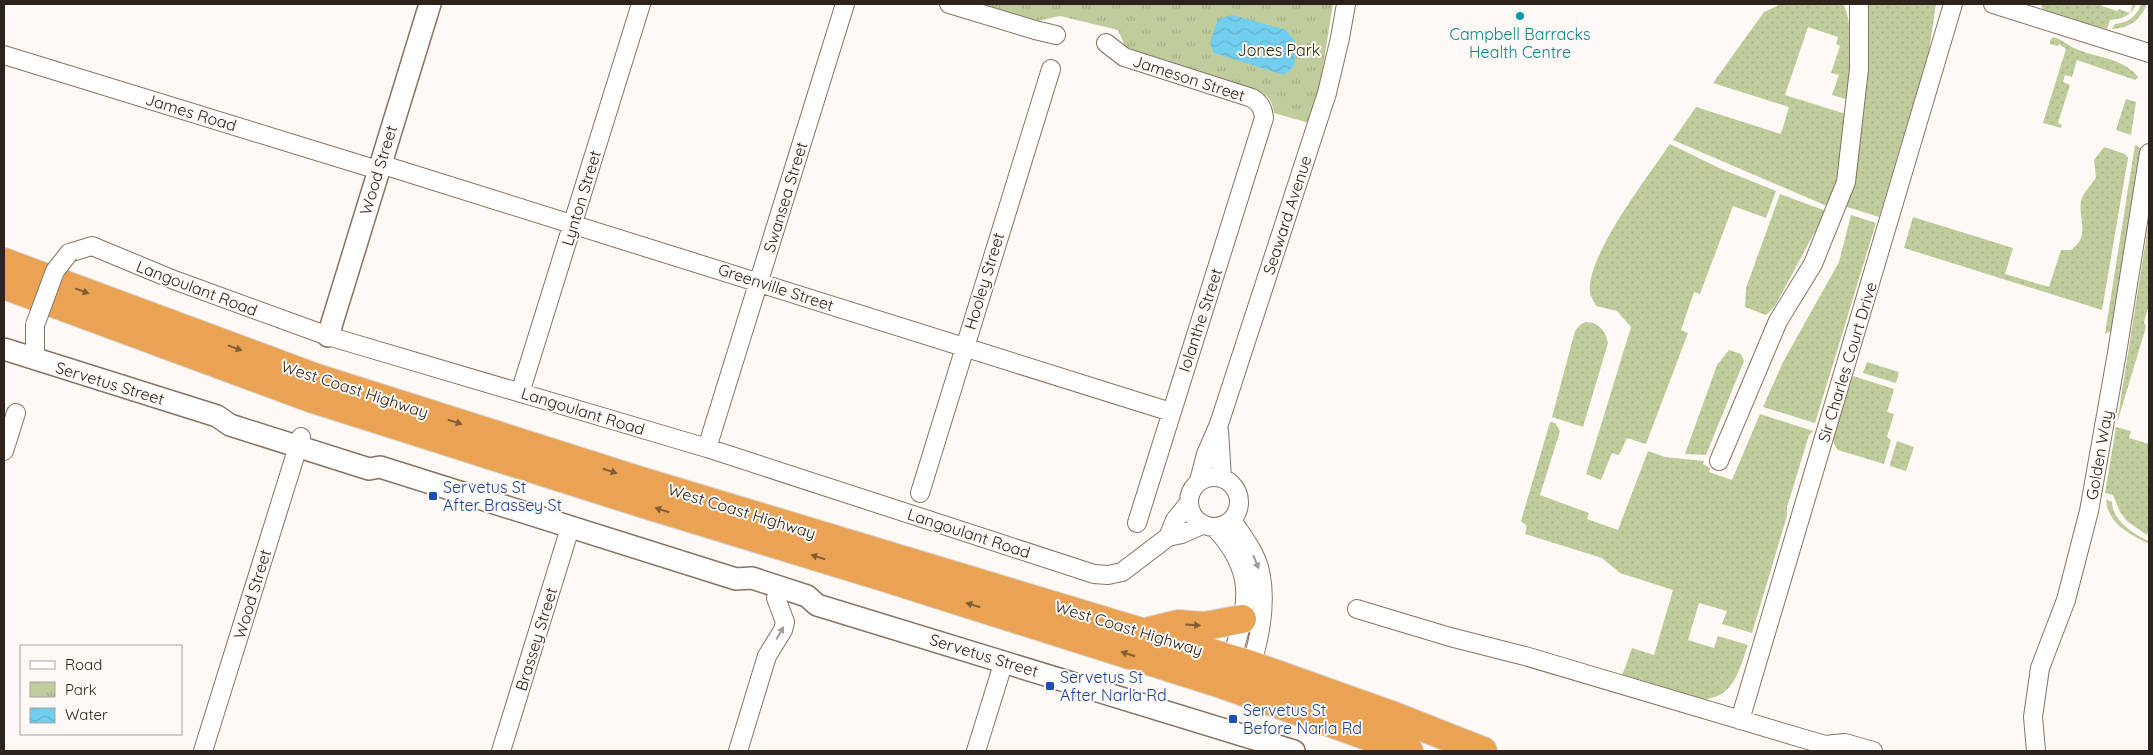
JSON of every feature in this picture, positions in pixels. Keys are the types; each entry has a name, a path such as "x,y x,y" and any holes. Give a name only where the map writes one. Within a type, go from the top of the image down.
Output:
{"highway":[{"name":"West Coast Highway","path":"4,262 314,377 630,477 1241,662 1394,716 1482,751"},
{"name":"West Coast Highway","path":"4,285 313,399 1234,688 1409,751"},
{"path":"1145,632 1178,624 1205,626 1242,619"}],"street":[{"name":"Wood Street","path":"328,336 430,4"},
{"name":"Lynton Street","path":"520,393 641,4"},
{"name":"Swansea Street","path":"707,448 845,4"},
{"path":"949,4 1056,35"},
{"name":"Seaward Avenue","path":"1199,481 1206,454 1219,424 1326,94 1340,38 1346,4"},
{"path":"1718,462 1778,321 1813,264 1846,182 1859,69 1859,4"},
{"name":"Sir Charles Court Drive","path":"1740,720 1953,4"},
{"path":"1993,4 2149,53"},
{"name":"Jameson Street","path":"1106,43 1124,57 1252,98 1259,102 1264,109 1264,118"},
{"name":"James Road","path":"4,55 379,167"},
{"name":"Hooley Street","path":"920,493 1051,69"},
{"name":"Iolanthe Street","path":"1138,523 1264,118"},
{"name":"Golden Way","path":"2036,751 2033,717 2040,668 2066,600 2089,511 2116,360 2149,153"},
{"name":"Greenville Street","path":"379,167 759,281 1171,412"},
{"name":"Langoulant Road","path":"18,354 34,325 55,272 69,253 92,246 174,280 328,336 707,448 1094,574 1108,575 1122,572 1168,537 1209,526"},
{"name":"Servetus Street","path":"18,354 217,416 230,425 300,442 369,469 380,467 736,579 752,578 807,596 817,604 1294,751"},
{"path":"4,451 16,412"},
{"name":"Seaward Avenue","path":"1219,424 1222,478"},
{"name":"Wood Street","path":"202,751 300,442"},
{"path":"1209,526 1224,525 1232,520 1239,505 1238,496 1230,482 1222,478 1210,477 1199,481 1191,491 1188,504 1190,512 1228,541 1241,568 1246,585 1246,602 1242,619 1241,662"},
{"name":"Langoulant Road","path":"1168,537 1175,520 1188,504"},
{"path":"1232,520 1250,547 1259,566 1262,591 1262,608 1241,662 1234,688"},
{"name":"Brassey Street","path":"501,751 570,528"},
{"name":"Servetus Street","path":"736,579 750,590 804,607 817,604"},
{"path":"738,751 767,656 783,630 785,622 776,598"},
{"path":"1357,609 1450,637 1525,656 1828,748 1846,743 1873,751"},
{"path":"976,751 1004,662"}],"green space":[{"name":"Jones Park","path":"975,4 1333,4 1321,80 1309,123 1274,113 1270,100 1260,92 1127,51 1118,30 1060,16 1033,22"},
{"path":"1781,4 1843,4 1847,13 1851,50 1849,100 1832,95 1839,75 1831,73 1840,46 1836,44 1838,37 1808,27 1785,95 1846,114 1838,178 1829,207 1673,140 1696,107 1781,134 1789,107 1713,83 1764,12"},
{"path":"1868,4 1936,4 1929,51 1879,217 1844,206 1852,181 1861,131"},
{"path":"2041,4 2101,4 2117,11 2119,9 2130,13 2122,18 2110,20 2107,29 2043,11"},
{"path":"2133,4 2136,4 2134,8 2130,13"},
{"path":"2141,4 2147,4 2138,19 2124,27 2112,29 2115,24 2131,18"},
{"path":"2053,37 2071,47 2125,65 2138,77 2135,80 2077,60 2072,77 2065,75 2063,82 2070,85 2058,123 2062,125 2061,128 2043,123 2066,49 2059,44 2058,46 2050,44 2050,40"},
{"path":"2126,99 2136,102 2131,135 2116,130"},
{"path":"1670,144 1719,168 1776,191 1766,218 1733,206 1700,294 1694,292 1681,330 1688,333 1646,444 1627,438 1619,455 1612,453 1601,480 1586,474 1631,327 1617,311 1596,306 1590,294 1591,277 1598,258 1621,216"},
{"path":"2135,145 2140,148 2111,331 2105,334"},
{"path":"2104,147 2125,154 2128,158 2102,310 1904,248 1913,217 2013,248 2005,274 2049,287 2061,250 2071,250 2081,239 2081,201 2096,177 2094,160"},
{"path":"1780,194 1826,211 1775,306 1766,315 1745,307 1746,288"},
{"path":"1851,215 1876,223 1815,423 1763,407 1783,362 1839,262"},
{"path":"2149,220 2149,305 2144,322 2146,327 2117,423"},
{"path":"1586,322 1598,325 1608,343 1583,427 1552,417 1575,331 1581,324"},
{"path":"1729,350 1741,354 1744,361 1706,455 1685,454 1717,365"},
{"path":"1867,362 1899,372 1896,383 1863,373"},
{"path":"1853,376 1894,389 1887,412 1894,414 1887,437 1891,440 1884,464 1838,450 1834,444 1833,437"},
{"path":"1760,414 1813,431 1809,435 1787,507 1787,516 1752,633 1722,624 1727,611 1699,603 1688,640 1714,648 1718,636 1748,645 1738,674 1720,695 1700,699 1622,676 1632,648 1654,655 1673,590 1620,573 1602,558 1525,534 1527,526 1521,521 1550,422 1555,423 1560,431 1540,495 1589,513 1587,519 1618,530 1648,451 1665,457 1704,461 1703,464 1710,468 1709,472 1732,480"},
{"path":"2116,427 2131,431 2129,438 2149,444 2149,528 2147,535 2127,521 2120,512 2113,495 2105,493"},
{"path":"1897,441 1914,447 1906,471 1890,466"},
{"path":"2106,499 2112,502 2113,509 2120,521 2131,531 2149,541 2149,544 2127,532 2115,522"}],"water":[{"path":"1232,15 1286,30 1296,43 1294,66 1284,75 1214,53 1210,43 1218,19"}],"place":[{"name":"Campbell Barracks Health Centre","path":"1520,16"},
{"name":"Servetus St After Brassey St","path":"433,496"},
{"name":"Servetus St After Narla Rd","path":"1050,686"},
{"name":"Servetus St Before Narla Rd","path":"1233,719"}]}
